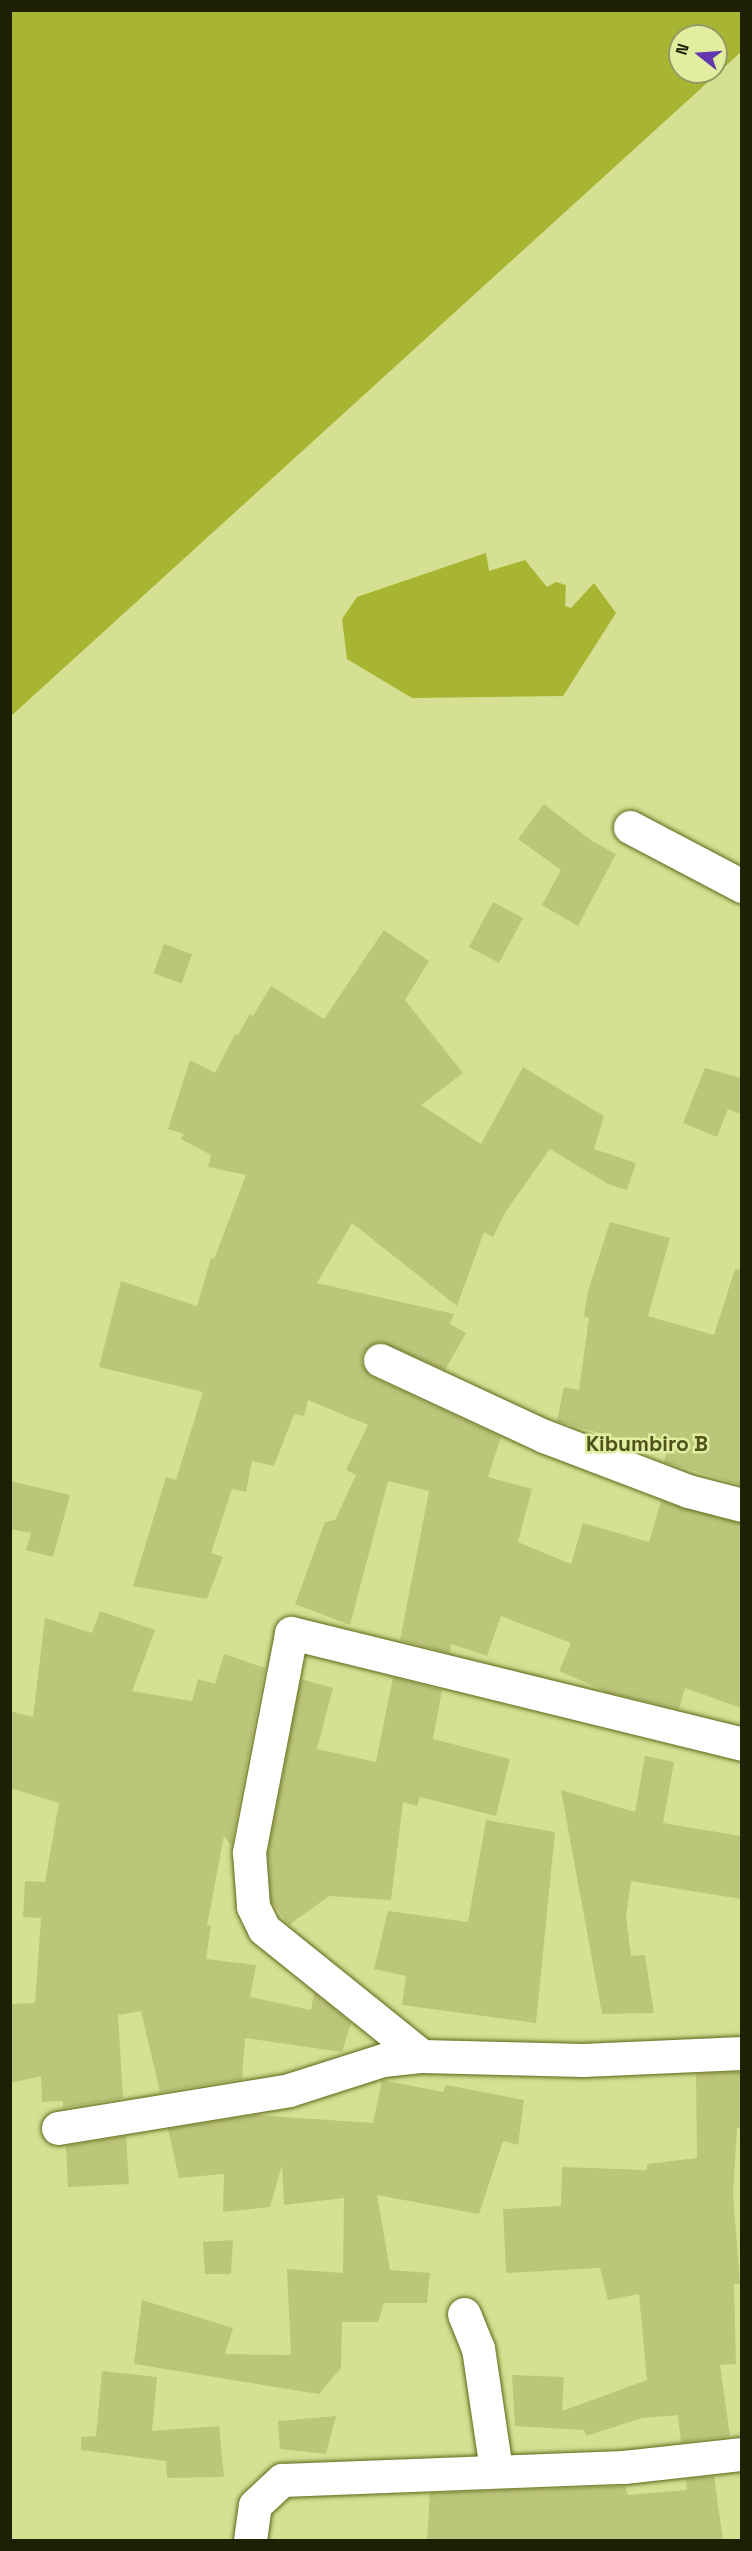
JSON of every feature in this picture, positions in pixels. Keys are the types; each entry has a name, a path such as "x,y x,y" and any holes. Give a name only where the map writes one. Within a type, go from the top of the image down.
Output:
{"street":[{"path":"630,827 741,886"},
{"path":"380,1360 544,1436 687,1491 741,1505"},
{"path":"422,2056 264,1929 253,1906 249,1852 291,1633 741,1744"},
{"path":"58,2128 289,2090 383,2060 422,2056 583,2060 741,2053"},
{"path":"464,2314 478,2348 496,2470"},
{"path":"250,2541 255,2505 282,2480 496,2470 624,2467 741,2454"}],"green space":[{"path":"11,10 741,11 741,52 728,64 728,24 668,24 668,84 706,84 11,716"},
{"path":"486,553 489,571 525,560 547,587 556,582 566,585 565,606 571,608 594,583 616,613 563,696 412,698 347,659 342,619 357,597"}],"building":[{"path":"544,804 592,841 616,854 578,926 542,905 561,870 518,839"},
{"path":"493,902 523,918 499,963 469,947"},
{"path":"384,930 429,961 405,1000 463,1073 421,1105 481,1144 523,1067 604,1116 594,1149 636,1163 627,1190 608,1184 550,1149 506,1211 493,1237 484,1232 457,1306 352,1223 317,1283 454,1314 450,1324 466,1333 445,1370 379,1341 363,1352 361,1362 372,1377 501,1437 488,1477 532,1489 518,1542 571,1564 583,1523 649,1542 661,1501 741,1523 741,1708 685,1688 679,1709 607,1692 559,1671 571,1643 501,1616 487,1656 451,1644 450,1653 400,1640 429,1491 388,1481 350,1625 295,1604 325,1522 335,1520 356,1475 346,1470 368,1425 308,1400 304,1416 294,1414 274,1466 252,1461 246,1492 232,1489 211,1553 223,1557 207,1599 133,1586 166,1477 176,1480 203,1392 99,1367 121,1281 197,1306 211,1258 214,1259 246,1175 208,1167 211,1155 181,1139 184,1134 168,1129 190,1060 215,1073 235,1034 238,1035 250,1014 253,1016 271,986 324,1019"},
{"path":"164,944 192,954 182,983 153,973"},
{"path":"705,1068 741,1078 741,1114 728,1109 717,1137 683,1123"},
{"path":"610,1222 670,1238 648,1316 714,1335 735,1269 741,1270 741,1485 664,1462 667,1452 557,1421 564,1387 579,1390 589,1318 584,1316 588,1291"},
{"path":"10,1481 70,1495 53,1557 26,1550 31,1533 10,1529"},
{"path":"100,1611 155,1630 132,1691 192,1701 198,1679 215,1684 224,1654 265,1668 231,1846 224,1836 207,1926 211,1926 206,1959 256,1965 250,1997 311,2010 314,1993 351,2023 342,2052 245,2038 242,2079 160,2092 141,2011 118,2015 123,2098 63,2108 63,2101 42,2102 41,2076 10,2083 10,2004 35,2003 41,1918 23,1917 25,1881 45,1882 59,1803 10,1788 10,1711 33,1717 45,1618 92,1633"},
{"path":"393,1677 442,1690 433,1739 510,1759 496,1816 420,1797 417,1806 403,1802 391,1900 329,1896 289,1925 271,1901 268,1853 301,1679 333,1688 317,1749 376,1762"},
{"path":"645,1756 674,1762 663,1823 741,1836 741,1899 631,1881 626,1916 631,1956 645,1955 654,2013 602,2014 561,1790 635,1812"},
{"path":"486,1820 555,1832 536,2023 402,2005 406,1976 374,1969 388,1911 468,1922"},
{"path":"741,2072 741,2128 737,2128 733,2194 740,2284 734,2284 736,2364 720,2365 730,2436 681,2442 678,2415 642,2418 586,2436 584,2430 515,2426 512,2375 564,2377 562,2411 647,2380 639,2294 608,2300 600,2268 506,2273 503,2209 561,2206 562,2167 647,2170 647,2164 697,2158 696,2074"},
{"path":"382,2080 443,2092 446,2085 524,2100 518,2145 503,2141 479,2214 377,2195 390,2270 430,2273 427,2303 384,2303 378,2322 342,2322 341,2368 319,2394 134,2364 142,2300 233,2328 225,2354 291,2355 287,2269 343,2273 344,2198 284,2205 282,2165 270,2207 223,2212 224,2174 179,2178 168,2129 255,2115 373,2123"},
{"path":"126,2136 129,2184 68,2187 66,2146"},
{"path":"233,2240 231,2274 205,2274 203,2242"},
{"path":"102,2371 157,2377 152,2431 219,2426 224,2477 167,2478 166,2461 81,2450 81,2437 96,2436"},
{"path":"336,2416 326,2454 280,2449 278,2421"},
{"path":"714,2476 723,2541 427,2541 430,2493 625,2486 628,2495 687,2490 686,2479"}],"district":[{"name":"Kibumbiro B","path":"647,1444"}]}
